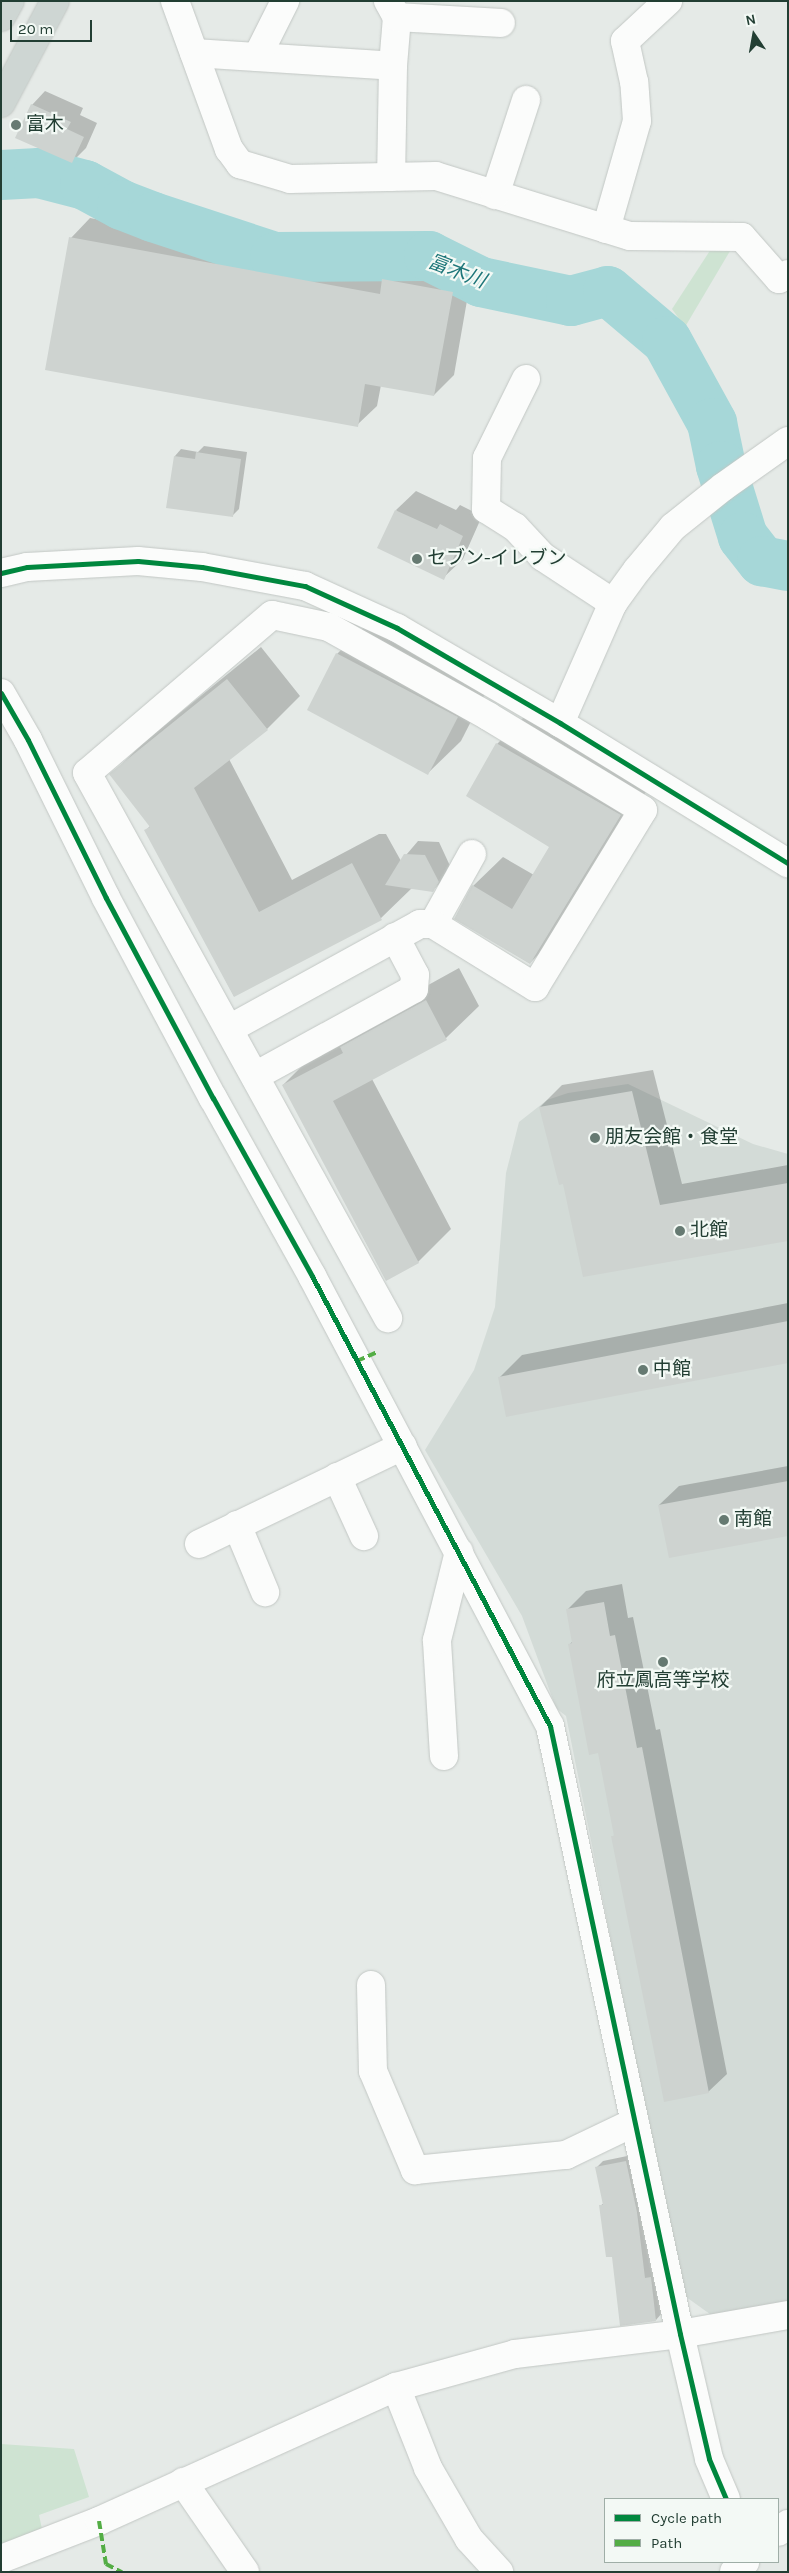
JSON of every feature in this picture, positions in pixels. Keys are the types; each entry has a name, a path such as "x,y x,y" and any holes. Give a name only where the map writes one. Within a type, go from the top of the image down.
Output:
{"main road":[{"path":"1,17 10,1"},
{"path":"1,103 55,1"}],"street":[{"path":"175,1 229,149 240,164 290,179 436,176 630,236 742,237 779,279 788,274"},
{"path":"257,57 285,1"},
{"path":"606,229 637,122 634,82 625,41 668,1"},
{"path":"391,177 392,9 483,15"},
{"path":"194,53 393,66"},
{"path":"495,195 526,100"},
{"path":"526,379 487,458 486,509 516,527 543,557 614,603"},
{"path":"560,723 614,603 672,527 785,443"},
{"path":"1,573 27,567 138,561 202,567 305,586 397,628 560,723 788,863"},
{"path":"52,788 86,773 272,615 329,627 488,716 643,810"},
{"path":"1,693 52,788 106,898 403,1446 550,1726 680,2334 709,2459 726,2498"},
{"path":"86,773 388,1318"},
{"path":"229,1029 420,924 432,924 535,988 660,784"},
{"path":"432,924 472,854"},
{"path":"255,1076 414,989 415,975 395,937"},
{"path":"199,1544 403,1446"},
{"path":"337,1477 364,1536"},
{"path":"237,1525 265,1592"},
{"path":"444,1756 438,1640 459,1552"},
{"path":"371,1985 372,2071 415,2170 566,2155 634,2122"},
{"path":"1,2559 98,2521 396,2387 515,2354 680,2334 788,2315"},
{"path":"396,2387 428,2468 468,2539 499,2572"},
{"path":"183,2482 245,2572"},
{"path":"734,2572 744,2563"}],"shaded area":[{"name":"府立鳳高等学校","path":"628,1084 753,1144 788,1154 788,2308 721,2322 682,2294 566,1716 556,1708 522,1616 425,1450 474,1370 495,1307 506,1173 519,1122 547,1100 568,1093"}],"green space":[{"path":"711,249 730,251 685,327 672,309"},
{"path":"1,2444 74,2449 89,2497 39,2515 42,2529 1,2546"}],"building":[{"path":"31,104 71,122 67,129 84,137 72,163 15,138"},
{"path":"69,237 380,294 382,279 453,292 434,396 365,384 358,427 45,370"},
{"path":"196,452 241,459 233,517 166,508 174,456 195,459"},
{"path":"395,510 437,529 440,524 463,536 444,580 377,548"},
{"path":"336,653 458,717 428,775 307,710"},
{"path":"227,679 268,730 194,788 259,912 352,863 382,920 234,997 144,830 150,827 109,774"},
{"path":"496,743 621,815 530,964 454,919 472,885 512,909 549,847 466,796"},
{"path":"404,854 425,855 439,882 433,892 385,885"},
{"path":"426,1000 447,1040 333,1101 419,1263 386,1281 282,1085 343,1053 340,1047"},
{"path":"632,1091 660,1205 788,1183 788,1241 583,1277 563,1184 559,1185 539,1107"},
{"name":"中館","path":"788,1321 788,1363 506,1417 498,1377"},
{"name":"南館","path":"788,1481 788,1536 669,1558 658,1505"},
{"path":"604,1602 610,1636 615,1635 637,1748 642,1747 709,2093 664,2102 611,1836 614,1836 598,1753 589,1755 568,1644 572,1643 566,1609"},
{"path":"626,2161 637,2212 645,2278 651,2277 656,2321 620,2326 612,2257 606,2257 599,2205 603,2205 595,2167"}],"waterway":[{"name":"富木川","path":"1,175 39,173 85,185 122,205 153,217 275,257 429,256 481,282 571,301 608,291 667,341 712,423 721,466 743,537 762,561 788,566"}],"marked path":[{"path":"357,1361 377,1352"},
{"path":"99,2521 106,2564 122,2572"}],"cycle path":[{"path":"1,573 27,567 138,561 202,567 305,586 397,628 560,723 788,863"},
{"path":"1,693 28,740 106,898 213,1098 312,1276 550,1726 680,2334 709,2459 726,2498"}],"place":[{"name":"富木","path":"16,125"},
{"name":"セブン-イレブン","path":"417,559"},
{"name":"朋友会館・食堂","path":"595,1138"},
{"name":"北館","path":"680,1231"},
{"name":"中館","path":"643,1370"},
{"name":"南館","path":"724,1520"},
{"name":"府立鳳高等学校","path":"663,1662"}]}
